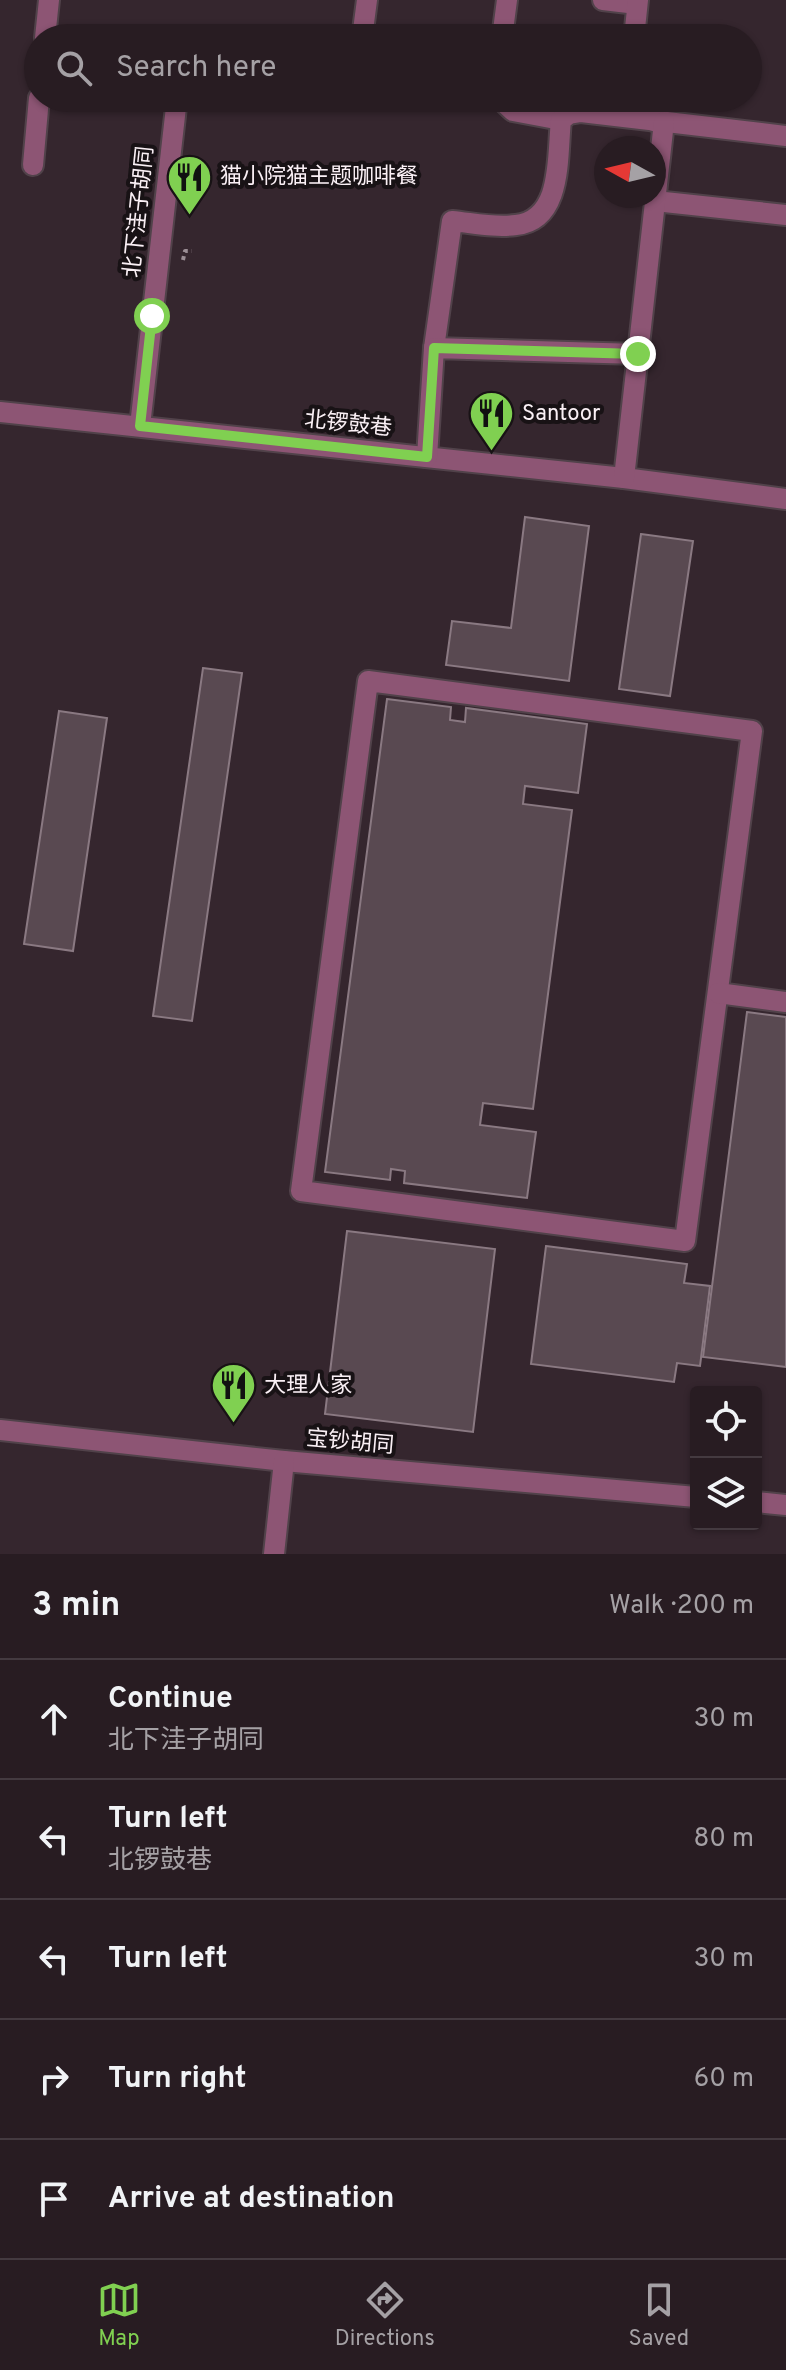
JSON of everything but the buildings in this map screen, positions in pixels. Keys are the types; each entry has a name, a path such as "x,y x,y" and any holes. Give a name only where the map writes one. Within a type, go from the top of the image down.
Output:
{"lane":[{"path":"46,24 49,0"},
{"path":"364,24 367,0"},
{"path":"504,24 507,0"},
{"path":"603,0 638,2 636,24"},
{"path":"33,165 38,112"},
{"name":"北下洼子胡同","path":"140,426 175,112"},
{"path":"518,112 561,120"},
{"path":"427,457 434,348 452,221 512,226 538,218 552,199 561,120 569,114 581,112 786,136"},
{"path":"658,112 658,136"},
{"path":"666,202 786,215"},
{"path":"624,478 654,208"},
{"path":"434,348 638,354"},
{"name":"北锣鼓巷","path":"0,412 624,478 786,499"},
{"path":"368,681 752,731 718,993 685,1241 301,1191 368,681"},
{"path":"718,993 786,1002"},
{"name":"宝钞胡同","path":"0,1430 284,1461 690,1496"},
{"path":"274,1554 284,1461"},
{"path":"762,1503 786,1505"}],"place":[{"name":"猫小院猫主题咖啡·餐","path":"189,216"},
{"name":"Santoor","path":"491,453"},
{"name":"大理人家","path":"233,1425"}],"route":[{"path":"152,316 140,426 427,457 434,348 638,354"}]}
